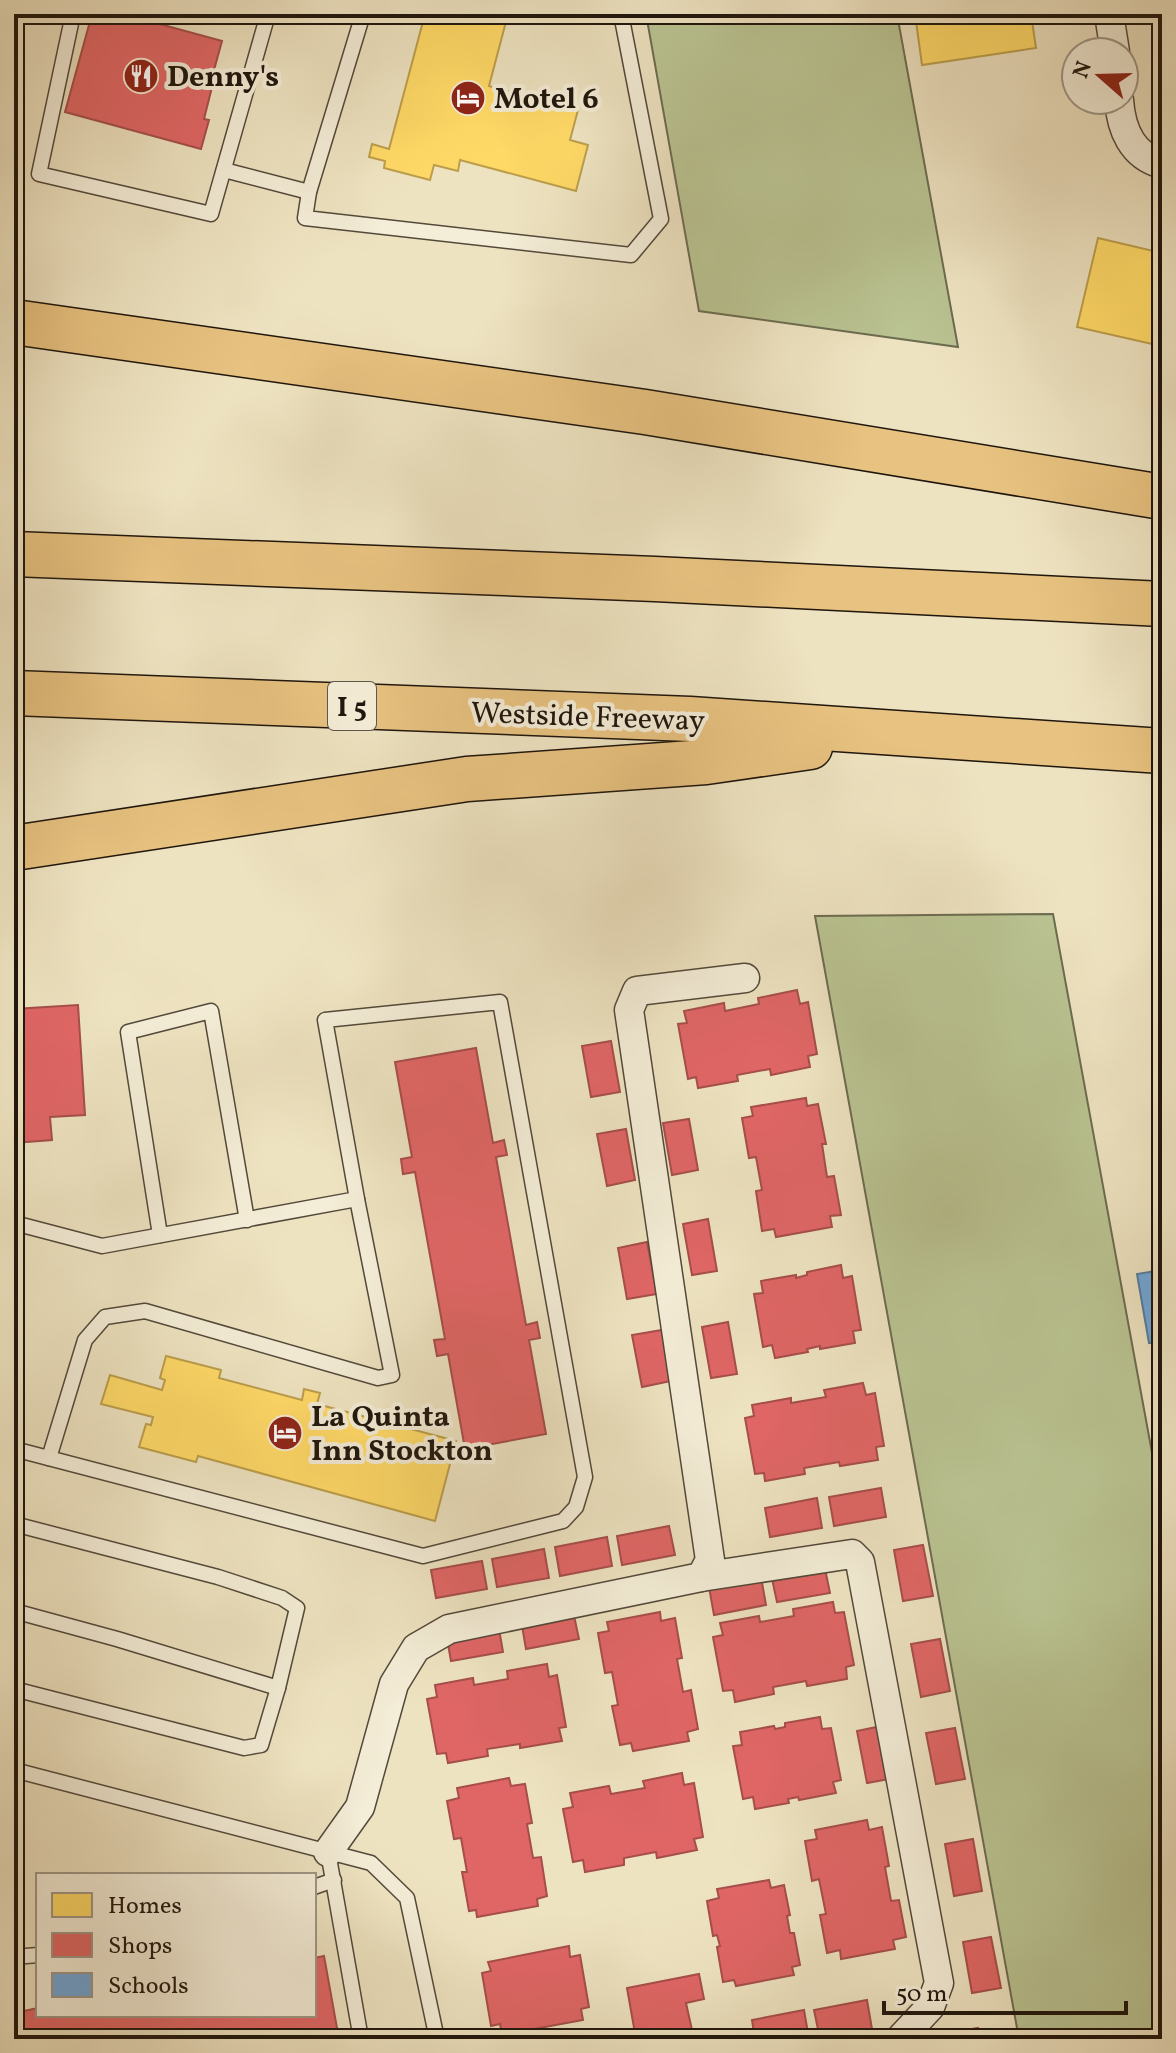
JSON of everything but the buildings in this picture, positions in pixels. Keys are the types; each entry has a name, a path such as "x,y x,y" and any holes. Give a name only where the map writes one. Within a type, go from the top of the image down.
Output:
{"highway":[{"path":"14,292 53,320 74,330"},
{"path":"14,322 645,412 1162,497"},
{"path":"14,554 655,579 1162,604"},
{"name":"Westside Freeway","path":"14,693 690,719 1162,751"},
{"path":"14,848 467,779 706,762 892,735"}],"street":[{"path":"1109,14 1112,36"},
{"path":"1121,116 1129,141 1154,161"},
{"path":"701,1577 710,1560 629,1010 637,991 745,978"},
{"path":"328,1852 360,1807 394,1684 416,1648 449,1629 701,1577 852,1554 860,1562 939,1983 930,2007 900,2039"}],"lane":[{"path":"73,14 39,174 211,214 268,14"},
{"path":"363,14 309,192 305,218 631,255 661,219 621,14"},
{"path":"224,170 309,192"},
{"path":"14,1449 423,1556 563,1521 576,1507 585,1477 500,1002 325,1020 392,1375 378,1378 145,1311 105,1317 85,1340 49,1458"},
{"path":"160,1235 128,1032 211,1011 247,1220"},
{"path":"15,1228 102,1246 357,1199"},
{"path":"14,1524 218,1577 282,1598 297,1608 261,1745 244,1748 14,1689"},
{"path":"14,1611 278,1688"},
{"path":"14,1770 371,1863 407,1898 437,2039"},
{"path":"328,1852 361,2039"},
{"path":"316,1886 334,1880"},
{"path":"14,1957 36,1955"}],"green space":[{"path":"646,14 897,14 958,347 699,311"},
{"path":"1053,914 1162,1507 1162,2039 1019,2039 815,916"}],"place":[{"name":"Denny's","path":"141,76"},
{"name":"Motel 6","path":"468,98"},
{"name":"La Quinta Inn Stockton","path":"285,1433"}]}
